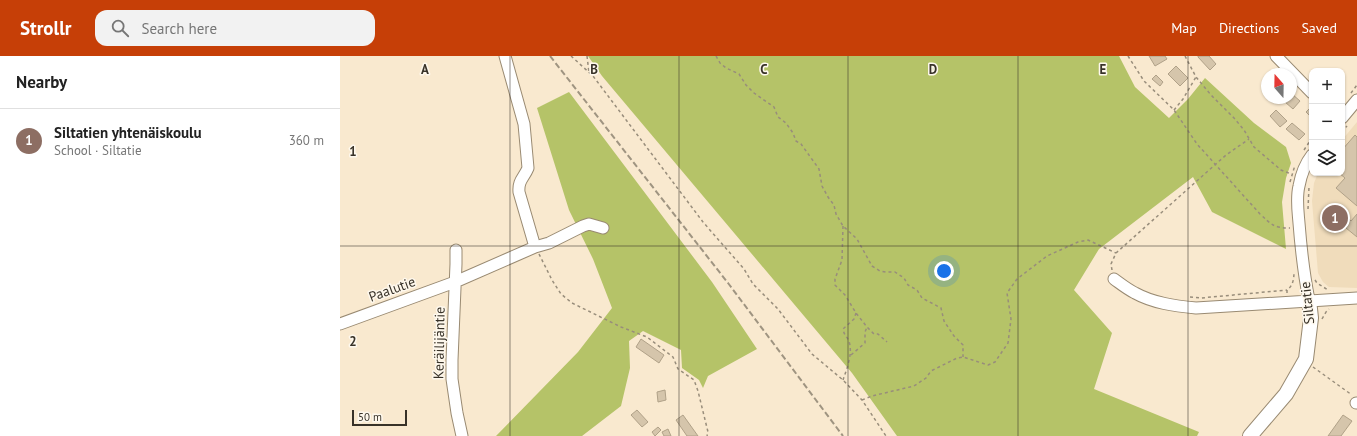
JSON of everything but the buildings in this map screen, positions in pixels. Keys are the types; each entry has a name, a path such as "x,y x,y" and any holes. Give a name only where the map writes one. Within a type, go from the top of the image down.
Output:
{"main road":[{"name":"Siltatie","path":"1250,436 1286,394 1306,359 1311,318 1309,300"}],"street":[{"path":"505,56 524,124 528,168 526,175 521,180 519,185 519,192 535,247"},
{"path":"1276,56 1309,90"},
{"path":"1345,115 1355,107"},
{"name":"Siltatie","path":"1308,152 1307,161 1298,188 1298,211 1309,300"},
{"name":"Paalutie","path":"340,324 455,282 535,247 549,243 583,226 589,224 603,228"},
{"name":"Keräilijäntie","path":"456,250 452,379 462,436"},
{"path":"1114,279 1134,293 1148,299 1178,306 1196,308 1357,298"}],"path":[{"path":"572,56 589,73 620,110 704,222 744,270 756,287 778,309 812,354 844,380 862,400 886,436"},
{"path":"587,56 589,73"},
{"path":"716,56 720,63 726,68 739,74 746,85 754,93 774,107 778,117 786,123 793,133 796,141 801,144 819,169 822,186 834,205 843,226 857,239 872,266 880,271 895,272 904,278 908,285 917,290 922,298 941,308 944,321 954,336 963,345 963,357"},
{"path":"1128,56 1144,81 1174,110 1197,144 1260,214 1270,224 1279,228 1290,228"},
{"path":"1185,56 1196,77 1211,95 1234,118 1260,154 1281,170 1291,174"},
{"path":"1174,110 1183,99 1196,77"},
{"path":"1114,279 1111,264 1116,253 1215,164 1249,139"},
{"path":"1308,152 1311,140"},
{"path":"1289,184 1291,174 1297,162"},
{"path":"843,226 842,260 835,279 835,285 845,295 866,327 874,334 878,334 887,342"},
{"path":"862,400 872,396 914,386 926,378 931,371 948,362 963,357 988,365 995,362 1008,343 1011,319 1007,293 1017,279 1047,256 1078,242 1088,240 1116,253"},
{"path":"535,247 561,294 572,303 621,327 647,337 673,357 678,369 694,380 708,432 707,436"},
{"path":"1188,297 1201,298 1287,290 1293,284 1294,267"},
{"path":"1287,290 1287,302"},
{"path":"844,380 850,355 849,341 843,330 854,319 856,312"},
{"path":"850,355 865,343 866,327"},
{"path":"1314,367 1354,396 1357,403"}],"shaded area":[{"path":"1357,122 1357,288 1329,287 1323,282 1318,273 1312,201 1314,183 1317,176 1345,176 1345,136"}],"green space":[{"path":"588,56 1119,56 1135,87 1169,118 1188,99 1205,78 1254,123 1286,147 1291,163 1286,178 1282,202 1286,249 1212,212 1193,177 1099,249 1074,290 1112,333 1094,389 1199,432 1197,436 897,436 852,373 602,76"},
{"path":"569,92 712,282 757,349 708,376 703,388 699,380 682,368 681,350 643,331 629,341 630,368 621,406 582,436 496,436 578,352 612,308 593,259 569,210 537,108"}],"railway":[{"path":"550,56 728,283 843,436"}],"place":[{"name":"Siltatien yhtenäiskoulu","path":"1335,218"}]}
